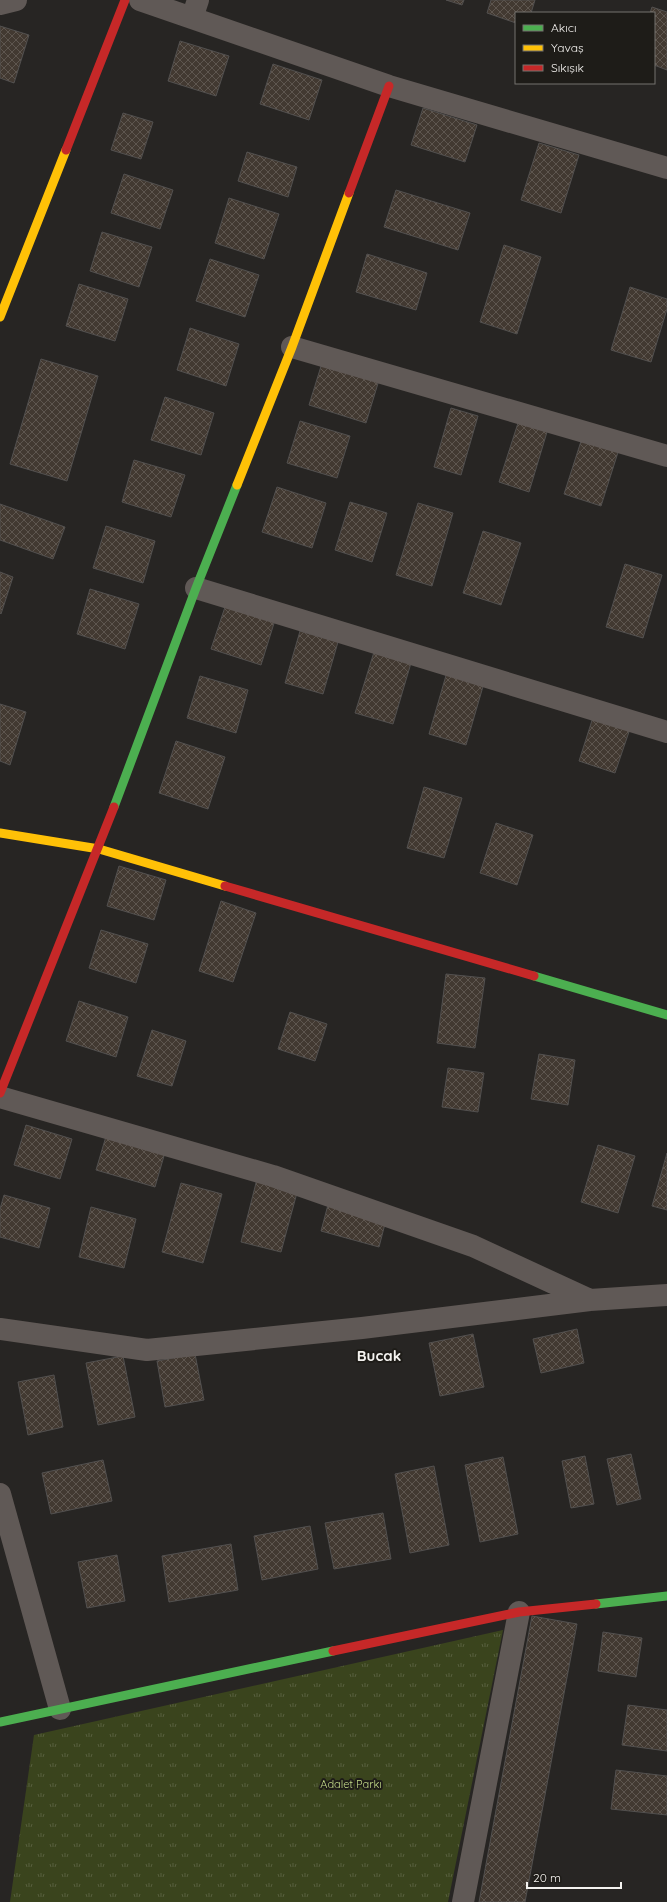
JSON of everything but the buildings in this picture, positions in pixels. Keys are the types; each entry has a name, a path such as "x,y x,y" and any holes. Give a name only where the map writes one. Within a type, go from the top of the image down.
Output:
{"street":[{"path":"0,4 16,0"},
{"path":"0,317 125,0"},
{"path":"140,0 195,9 389,86 667,168"},
{"path":"0,1093 99,849 196,588 292,347 389,86"},
{"path":"292,347 667,456"},
{"path":"196,588 667,732"},
{"path":"0,833 99,849 667,1015"},
{"path":"0,1097 274,1176 473,1246 590,1300"},
{"path":"0,1329 147,1350 362,1328 590,1300 667,1295"},
{"path":"0,1494 60,1709"},
{"path":"0,1722 519,1612 667,1596"},
{"path":"463,1902 519,1612"}],"green space":[{"name":"Adalet Parkı","path":"503,1630 448,1902 10,1902 34,1735"}],"traffic: fast":[{"path":"114,807 196,588 237,485"},
{"path":"534,976 667,1015"},
{"path":"596,1604 667,1596"},
{"path":"0,1722 333,1651"}],"traffic: slow":[{"path":"0,317 66,150"},
{"path":"237,485 292,347 349,193"},
{"path":"0,833 99,849 225,886"}],"traffic: jam":[{"path":"66,150 125,0"},
{"path":"349,193 389,86"},
{"path":"0,1093 114,807"},
{"path":"225,886 534,976"},
{"path":"333,1651 519,1612 596,1604"}],"district":[{"name":"Bucak","path":"379,1355"}]}
